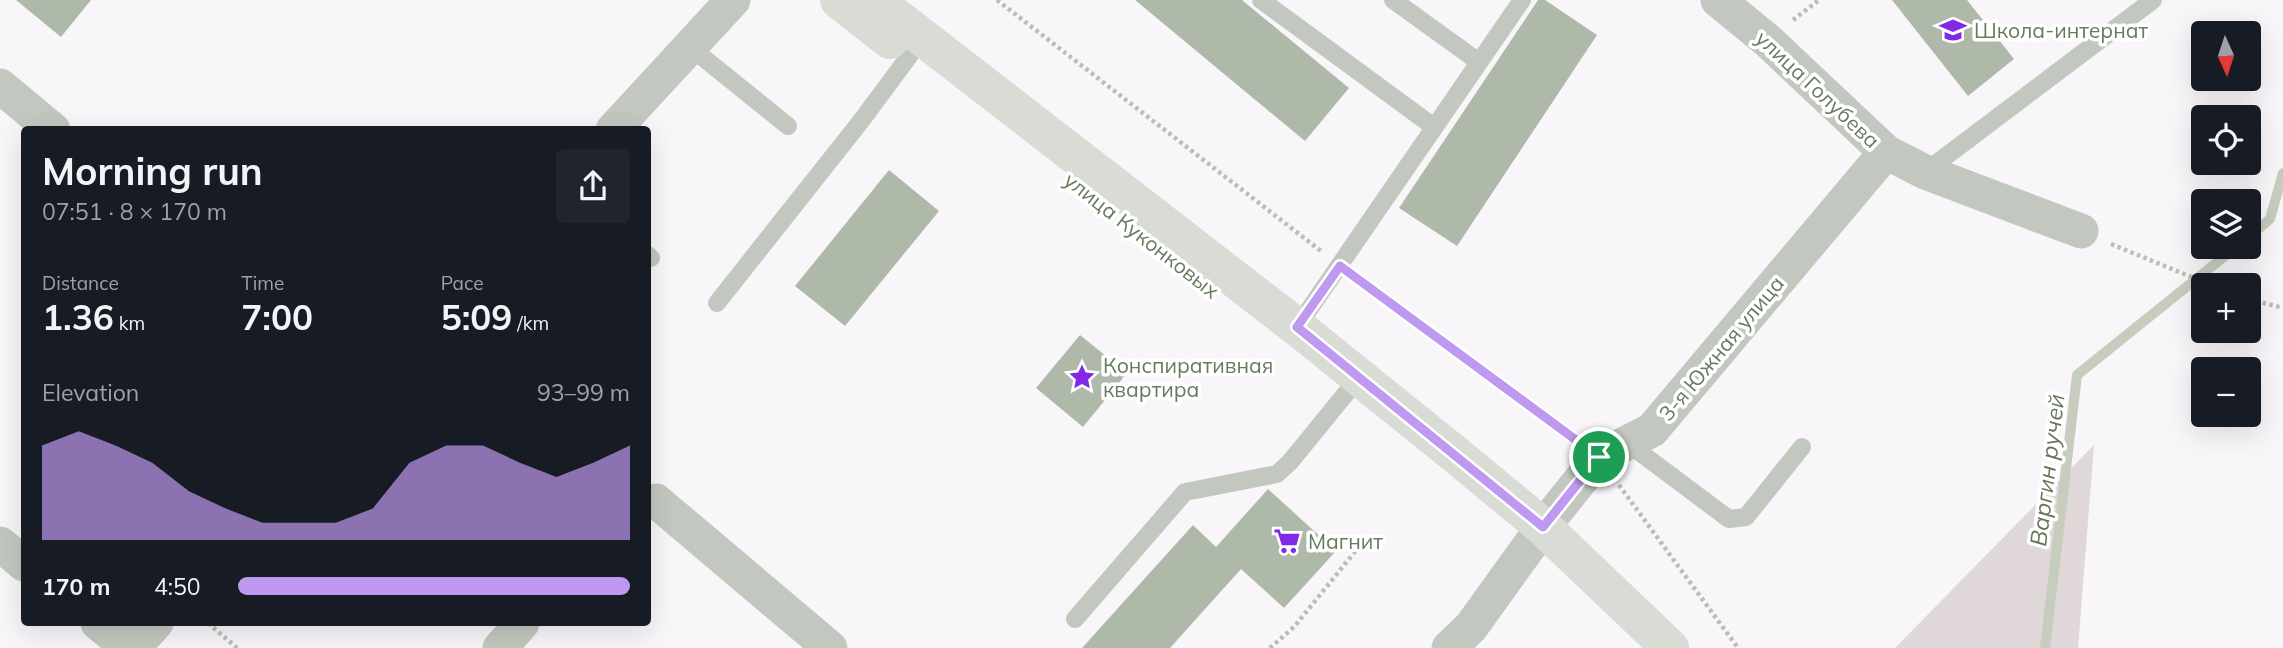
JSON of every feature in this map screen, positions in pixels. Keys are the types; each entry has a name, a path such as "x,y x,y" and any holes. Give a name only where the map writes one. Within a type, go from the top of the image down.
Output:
{"main road":[{"name":"улица Куконковых","path":"839,0 1251,319 1456,455"},
{"name":"улица Куконковых","path":"874,0 1297,327 1456,455 1543,527 1670,648"}],"street":[{"path":"617,126 733,0"},
{"name":"улица Голубева","path":"1717,0 1768,41 1886,152 1924,172 2081,231"},
{"path":"0,86 47,126"},
{"name":"3-я Южная улица","path":"1449,648 1471,627 1543,527 1613,450 1652,430 1886,152"},
{"path":"652,502 831,648"},
{"path":"0,544 21,562"},
{"path":"102,626 131,648 153,626"},
{"path":"500,648 519,626"}],"lane":[{"path":"1261,0 1434,127"},
{"path":"1393,0 1479,62"},
{"path":"1297,327 1521,0"},
{"path":"1924,172 2153,0"},
{"path":"690,47 788,126"},
{"path":"717,303 910,55"},
{"path":"1074,619 1185,492 1277,474 1290,462 1352,386"},
{"path":"1613,450 1729,519 1746,517 1802,447"}],"path":[{"path":"997,0 1340,266 1613,450 1738,648"},
{"path":"2081,231 2191,277"},
{"path":"2261,302 2283,308"},
{"path":"1270,648 1294,627 1362,543"},
{"path":"211,626 237,648"}],"shaded area":[{"path":"2094,445 2078,648 1895,648"}],"building":[{"path":"16,0 91,0 61,37"},
{"path":"1135,0 1242,0 1349,88 1305,141"},
{"path":"1538,0 1545,0 1597,35 1457,246 1399,208"},
{"name":"Школа-интернат","path":"1892,0 1967,0 2014,59 1968,96"},
{"path":"889,170 939,211 845,326 795,286"},
{"path":"1080,335 1127,373 1083,427 1036,388"},
{"path":"1268,489 1336,551 1284,608 1241,569 1170,648 1082,648 1193,525 1216,547"}],"waterway":[{"name":"Варгин ручей","path":"2261,227 2270,219 2283,173"},
{"name":"Варгин ручей","path":"2045,648 2077,375 2221,259"}],"place":[{"name":"Школа-интернат","path":"1953,30"},
{"name":"Конспиративная квартира","path":"1082,377"},
{"name":"Магнит","path":"1287,541"}],"route":[{"path":"1340,266 1599,457 1543,527 1297,327 1340,266"}]}
